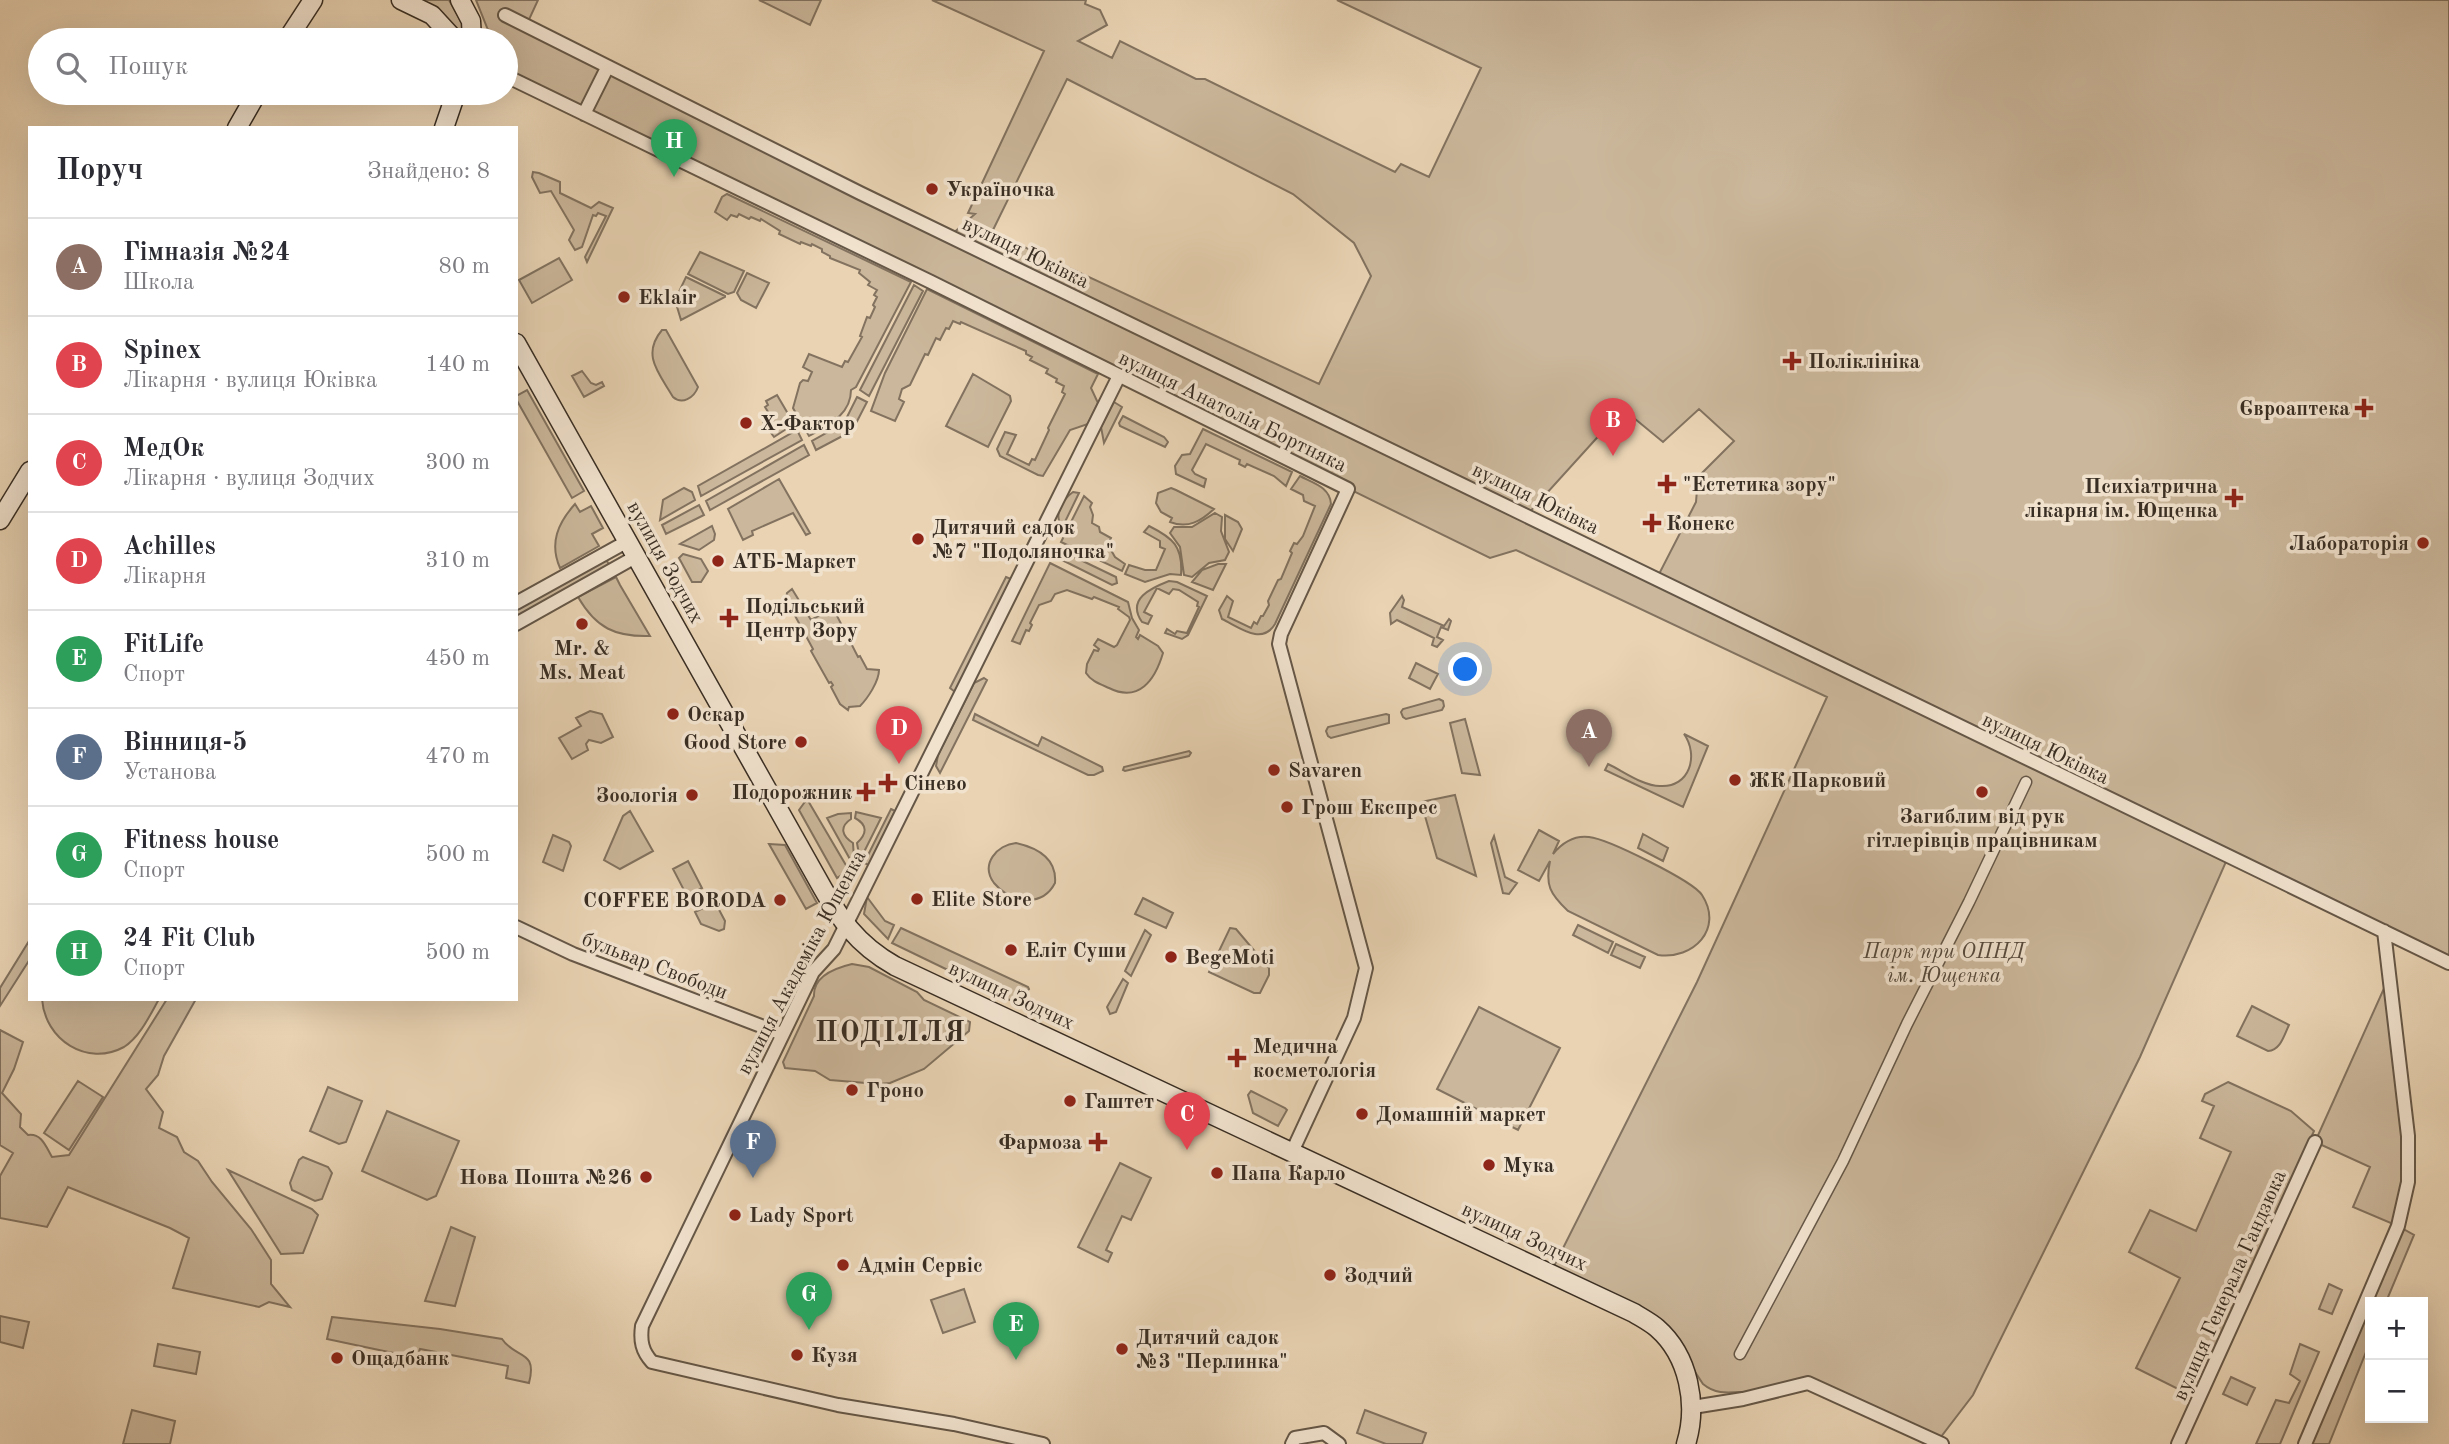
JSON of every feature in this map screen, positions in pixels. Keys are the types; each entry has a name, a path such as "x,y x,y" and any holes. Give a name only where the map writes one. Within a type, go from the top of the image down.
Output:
{"main road":[{"path":"295,28 313,0"},
{"path":"401,0 432,15 444,28"},
{"path":"460,0 466,7 471,28"},
{"path":"238,126 250,105"},
{"path":"445,126 452,105"},
{"name":"вулиця Зодчих","path":"518,347 818,880 845,925 868,949 895,966 1634,1313 1658,1329 1672,1346 1688,1381 1693,1407 1686,1444"},
{"path":"0,520 28,474"}],"street":[{"name":"вулиця Юківка","path":"505,15 607,68 1180,349 2449,963"},
{"path":"584,114 607,68"},
{"name":"вулиця Анатолія Бортняка","path":"518,82 1348,489 1281,634 1279,644 1366,968 1354,1018 1292,1152"},
{"name":"вулиця Академіка Ющенка","path":"1043,1444 954,1424 838,1405 652,1362 642,1345 642,1326 813,972 834,949 1119,376"},
{"path":"518,602 633,548"},
{"path":"518,623 633,548"},
{"path":"1740,1354 1843,1161 2026,782"},
{"name":"бульвар Свободи","path":"518,928 573,954 782,1034"},
{"path":"2305,1444 2398,1226 2408,1182 2408,1136 2384,931"},
{"name":"вулиця Генерала Гандзюка","path":"2178,1444 2315,1142"},
{"path":"1693,1407 1743,1399 1808,1383 1942,1444"},
{"path":"1292,1444 1295,1438 1324,1433 1339,1444"}],"green space":[{"path":"411,0 449,0 463,25 463,28 452,28"},
{"name":"Парк при ОПНД ім. Ющенка","path":"476,0 538,0 526,26 950,236 975,214 968,213 1044,51 932,0 1086,0 1085,4 1100,10 1107,25 1078,41 1112,58 1120,41 1196,79 1205,79 1395,172 1401,164 1429,177 1481,68 1337,0 2449,0 2449,963 2228,857 2140,1057 1973,1395 1937,1442 1808,1383 1743,1399 1741,1392 1712,1390 1703,1384 1663,1323 1554,1266 1697,982 1827,697 1516,550 1490,558 518,82 518,28 487,28","holes":["1067,79 1293,194 1354,243 1371,276 1319,384 992,232","1623,409 1663,442 1699,409 1734,441 1698,477 1696,502 1657,578 1527,515"]},
{"path":"759,0 821,0 810,25"},
{"path":"533,172 560,182 560,193 591,208 599,202 613,208 587,262 585,257 606,216 598,213 593,215 582,247 575,250 569,240 574,230 551,191 540,193 532,177"},
{"path":"727,194 911,282 856,387 851,390 843,413 809,436 793,408 800,383 803,380 808,381 812,372 803,367 809,354 842,367 845,361 848,362 862,337 860,336 867,317 870,318 875,307 873,305 877,297 874,295 877,290 868,285 870,282 859,273 860,270 830,258 822,249 812,244 800,244 779,234 780,231 761,219 749,219 739,214 737,217 731,215 727,220 715,212 722,197"},
{"path":"700,252 744,271 734,292 728,294 688,274"},
{"path":"559,258 572,280 532,303 519,280"},
{"path":"747,273 769,283 756,308 741,300 737,293"},
{"path":"686,277 725,297 681,320 675,300"},
{"path":"914,285 923,291 869,396 860,390"},
{"path":"927,289 1098,374 1091,388 1098,403 1088,424 1070,430 1043,476 1000,456 997,449 1005,432 1016,435 1007,454 1029,465 1032,459 1035,460 1065,394 1062,392 1064,386 1046,373 1048,369 1030,360 1032,357 1026,354 1026,351 961,322 960,324 953,321 940,340 936,338 928,355 925,354 910,385 902,389 899,399 904,402 895,421 871,411 885,373"},
{"path":"662,330 666,330 698,387 687,399 673,397 654,364 653,348"},
{"path":"582,371 591,383 596,385 602,382 604,386 584,397 572,376"},
{"path":"973,374 1010,396 1011,401 988,447 946,426"},
{"path":"527,390 584,491 572,498 518,403 518,395"},
{"path":"777,395 794,424 774,437 763,422 764,418 770,415 765,407 768,405 766,401"},
{"path":"857,397 867,402 852,431 816,450 812,441 844,423"},
{"path":"1114,402 1122,407 1104,443 1101,427"},
{"path":"1123,416 1164,437 1168,442 1165,447 1120,426"},
{"path":"1203,429 1292,472 1286,486 1274,476 1247,464 1245,467 1239,464 1240,460 1206,444 1192,470 1206,479 1204,487 1176,474 1175,466 1182,455 1190,454"},
{"path":"797,430 802,440 701,496 698,486"},
{"path":"804,445 809,455 710,510 706,501"},
{"path":"1300,476 1328,493 1331,504 1275,624 1264,634 1250,633 1222,619 1219,610 1227,596 1233,601 1228,617 1251,628 1254,622 1257,624 1263,616 1292,553 1290,551 1294,543 1297,544 1303,536 1315,506 1304,501 1303,495 1291,489"},
{"path":"779,479 810,533 806,535 793,513 752,531 753,535 743,540 728,509"},
{"path":"684,488 692,492 695,500 660,520 663,500"},
{"path":"1171,488 1214,509 1194,523 1183,525 1170,522 1172,518 1161,512 1156,503 1158,493"},
{"path":"1073,492 1079,493 1063,526 1059,518 1060,508"},
{"path":"1084,496 1092,503 1092,523 1099,527 1100,532 1111,538 1108,545 1115,557 1125,564 1122,571 1061,542"},
{"path":"575,504 580,512 591,506 603,528 592,534 599,546 560,568 555,542 564,518"},
{"path":"699,505 704,515 666,534 662,525"},
{"path":"1215,513 1222,517 1221,531 1229,552 1225,560 1209,563 1192,577 1184,575 1180,547 1170,533 1174,527 1192,527"},
{"path":"1225,515 1238,522 1242,529 1233,551 1225,539"},
{"path":"712,526 714,540 699,550 680,544"},
{"path":"1149,526 1175,544 1180,557 1181,575 1170,574 1145,582 1125,574 1129,565 1156,570 1165,549 1160,547 1160,541 1144,532"},
{"path":"1064,552 1116,577 1117,583 1112,585 1060,559 1059,553"},
{"path":"603,554 612,570 518,623 518,602"},
{"path":"683,554 701,559 708,571 701,582 692,582 679,558"},
{"path":"1050,563 1128,602 1132,618 1139,630 1136,637 1138,639 1140,635 1158,646 1163,653 1155,672 1144,686 1129,693 1120,692 1096,682 1086,673 1094,650 1099,649 1094,645 1098,639 1114,647 1130,620 1119,607 1094,597 1092,599 1067,590 1055,594 1051,601 1039,605 1030,623 1032,625 1029,631 1026,630 1020,644 1012,641"},
{"path":"1226,564 1213,590 1192,582 1202,570"},
{"path":"616,577 650,636 627,635 608,628 592,616 578,597"},
{"path":"1006,577 1011,579 955,692 950,688"},
{"path":"1169,581 1207,596 1188,635 1182,639 1165,633 1167,629 1175,634 1177,631 1187,633 1199,607 1198,602 1179,590 1173,589 1169,594 1157,588 1144,612 1152,616 1148,624 1142,622 1138,614 1137,607 1143,596"},
{"path":"792,589 811,620 833,608 858,657 860,656 867,669 879,670 872,689 860,706 849,707 848,710 840,704 831,687 833,685 829,683 811,651 813,649 786,599 787,593"},
{"path":"1402,596 1402,607 1444,626 1449,619 1451,621 1448,630 1441,627 1437,637 1443,640 1437,647 1432,645 1434,638 1397,620 1391,624 1390,613"},
{"path":"1416,663 1438,674 1430,689 1409,678"},
{"path":"984,678 987,680 940,773 936,766 938,755 974,683"},
{"path":"1439,699 1443,701 1442,710 1406,719 1403,717 1403,709"},
{"path":"590,711 602,714 613,737 601,743 589,740 586,744 588,750 572,759 559,738 581,726 576,718"},
{"path":"975,714 1038,746 1042,737 1102,767 1103,771 1088,775 973,720"},
{"path":"1389,715 1389,723 1331,738 1326,731 1328,727"},
{"path":"1465,719 1480,775 1462,773 1450,723"},
{"path":"1684,734 1708,746 1683,807 1605,770 1608,764 1640,781 1660,786 1679,782 1689,769 1691,760 1689,742"},
{"path":"1189,751 1189,756 1123,770 1124,767"},
{"path":"1455,795 1476,876 1437,858 1421,802"},
{"path":"807,799 847,867 846,872 837,878 799,810"},
{"path":"891,809 895,811 869,865 864,863"},
{"path":"630,811 653,851 620,869 604,860 623,816"},
{"path":"856,812 881,818 860,860 857,843 865,830 855,818"},
{"path":"851,813 851,819 843,831 853,843 854,859 851,861 827,818"},
{"path":"1539,830 1559,841 1553,854 1560,846 1578,837 1599,839 1683,880 1702,895 1708,908 1707,930 1701,940 1683,953 1658,955 1568,911 1550,889 1550,861 1539,881 1518,870"},
{"path":"1643,834 1668,848 1663,861 1638,848"},
{"path":"553,835 569,842 571,846 563,871 543,862"},
{"path":"1494,836 1505,877 1517,883 1509,894 1503,893 1491,843"},
{"path":"1016,843 1039,852 1053,867 1055,883 1042,896 1026,900 1009,895 994,883 990,876 993,857 1003,847"},
{"path":"769,844 785,845 817,903 806,909"},
{"path":"688,861 702,888 687,896 673,869"},
{"path":"867,897 885,921 894,925 888,939 864,914"},
{"path":"1143,898 1173,913 1166,928 1135,914"},
{"path":"715,902 725,921 724,929 719,931 701,924 695,912"},
{"path":"1578,925 1613,942 1608,953 1573,935"},
{"path":"901,928 1029,989 1016,1003 892,943"},
{"path":"1230,928 1236,929 1269,968 1269,975 1260,993 1254,993 1209,972"},
{"path":"1145,930 1151,935 1131,976 1125,971"},
{"path":"28,943 28,962 0,1006 0,988"},
{"path":"1616,944 1645,957 1640,968 1611,955"},
{"path":"852,964 869,967 917,992 924,1000 970,1022 969,1031 924,1069 890,1083 830,1080 815,1071 785,1068 783,1062 814,996 817,983 826,974"},
{"path":"2390,975 2408,1136 2398,1226 2353,1207 2370,1167 2315,1142"},
{"path":"1123,979 1128,983 1116,1012 1110,1014 1107,1007"},
{"path":"42,1001 158,1001 130,1043 110,1052 96,1054 70,1046 51,1027"},
{"path":"166,1001 195,1001 164,1056 158,1075 146,1089 163,1112 159,1128 177,1137 184,1152 198,1161 251,1229 271,1260 271,1284 290,1307 269,1302 259,1307 173,1288 189,1238 68,1187 47,1227 0,1218 0,1176 13,1153 0,1145 0,1030 23,1042 2,1093 21,1114 20,1127 28,1135 40,1138 52,1157 69,1155"},
{"path":"2252,1006 2289,1025 2276,1048 2268,1051 2237,1036"},
{"path":"1479,1007 1560,1048 1518,1130 1437,1089"},
{"path":"78,1081 103,1097 69,1150 44,1133"},
{"path":"2228,1082 2291,1111 2314,1131 2194,1397 2136,1368 2180,1278 2129,1252 2150,1210 2196,1231 2231,1152 2200,1138 2214,1106 2202,1101 2205,1094"},
{"path":"328,1087 362,1101 346,1142 339,1144 310,1131"},
{"path":"1251,1091 1287,1110 1278,1126 1253,1113 1248,1095"},
{"path":"387,1111 459,1141 436,1196 427,1200 362,1171"},
{"path":"303,1157 328,1167 332,1173 322,1199 315,1201 292,1190 290,1183 299,1160"},
{"path":"1120,1163 1151,1178 1131,1220 1122,1216 1106,1250 1112,1253 1108,1262 1078,1247"},
{"path":"228,1170 312,1209 318,1215 303,1253 281,1254"},
{"path":"2398,1226 2414,1235 2388,1297 2368,1297"},
{"path":"451,1227 475,1237 455,1306 425,1301"},
{"path":"2329,1284 2342,1290 2332,1314 2319,1309"},
{"path":"964,1289 975,1322 943,1333 931,1300"},
{"path":"2365,1303 2365,1354 2329,1444 2305,1444"},
{"path":"0,1316 29,1322 23,1348 0,1342"},
{"path":"332,1317 502,1339 528,1359 531,1372 529,1383 506,1378 508,1366 420,1349 417,1358 327,1339"},
{"path":"158,1344 200,1352 196,1374 154,1366"},
{"path":"2300,1344 2319,1352 2280,1444 2256,1444 2276,1400 2289,1403 2300,1381 2290,1374"},
{"path":"2231,1377 2255,1388 2247,1405 2223,1394"},
{"path":"132,1410 175,1421 170,1444 123,1444"},
{"path":"1365,1410 1426,1433 1422,1444 1386,1444 1357,1433"}],"place":[{"name":"24 Fit Club","path":"674,177"},
{"name":"Україночка","path":"932,189"},
{"name":"Eklair","path":"624,297"},
{"name":"Поліклініка","path":"1792,361"},
{"name":"Євроаптека","path":"2364,408"},
{"name":"X-Фактор","path":"746,423"},
{"name":"Spinex","path":"1613,456"},
{"name":"\"Естетика зору\"","path":"1667,484"},
{"name":"Психіатрична лікарня ім. Ющенка","path":"2234,498"},
{"name":"Конекс","path":"1652,523"},
{"name":"Дитячий садок №7 \"Подоляночка\"","path":"918,539"},
{"name":"Лабораторія","path":"2423,543"},
{"name":"АТБ-Маркет","path":"718,561"},
{"name":"Подільський Центр Зору","path":"729,618"},
{"name":"Mr. & Ms. Meat","path":"582,624"},
{"name":"Оскар","path":"673,714"},
{"name":"Good Store","path":"801,742"},
{"name":"Achilles","path":"899,764"},
{"name":"Гімназія №24","path":"1589,767"},
{"name":"Savaren","path":"1274,770"},
{"name":"ЖК Парковий","path":"1735,780"},
{"name":"Сінево","path":"888,783"},
{"name":"Подорожник","path":"866,792"},
{"name":"Загиблим від рук гітлерівців працівникам","path":"1982,792"},
{"name":"Зоологія","path":"692,795"},
{"name":"Грош Експрес","path":"1287,807"},
{"name":"Elite Store","path":"917,899"},
{"name":"COFFEE BORODA","path":"780,900"},
{"name":"Еліт Суши","path":"1011,950"},
{"name":"BegeMoti","path":"1171,957"},
{"name":"Медична косметологія","path":"1237,1058"},
{"name":"Гроно","path":"852,1090"},
{"name":"Гаштет","path":"1070,1101"},
{"name":"Домашній маркет","path":"1362,1114"},
{"name":"Фармоза","path":"1098,1142"},
{"name":"МедОк","path":"1187,1150"},
{"name":"Мука","path":"1489,1165"},
{"name":"Папа Карло","path":"1217,1173"},
{"name":"Нова Пошта №26","path":"646,1177"},
{"name":"Вінниця-5","path":"753,1178"},
{"name":"Lady Sport","path":"735,1215"},
{"name":"Адмін Сервіс","path":"843,1265"},
{"name":"Зодчий","path":"1330,1275"},
{"name":"Fitness house","path":"809,1330"},
{"name":"Дитячий садок №3 \"Перлинка\"","path":"1122,1349"},
{"name":"Кузя","path":"797,1355"},
{"name":"Ощадбанк","path":"337,1358"},
{"name":"FitLife","path":"1016,1360"}],"district":[{"name":"ПОДІЛЛЯ","path":"891,1031"}]}
